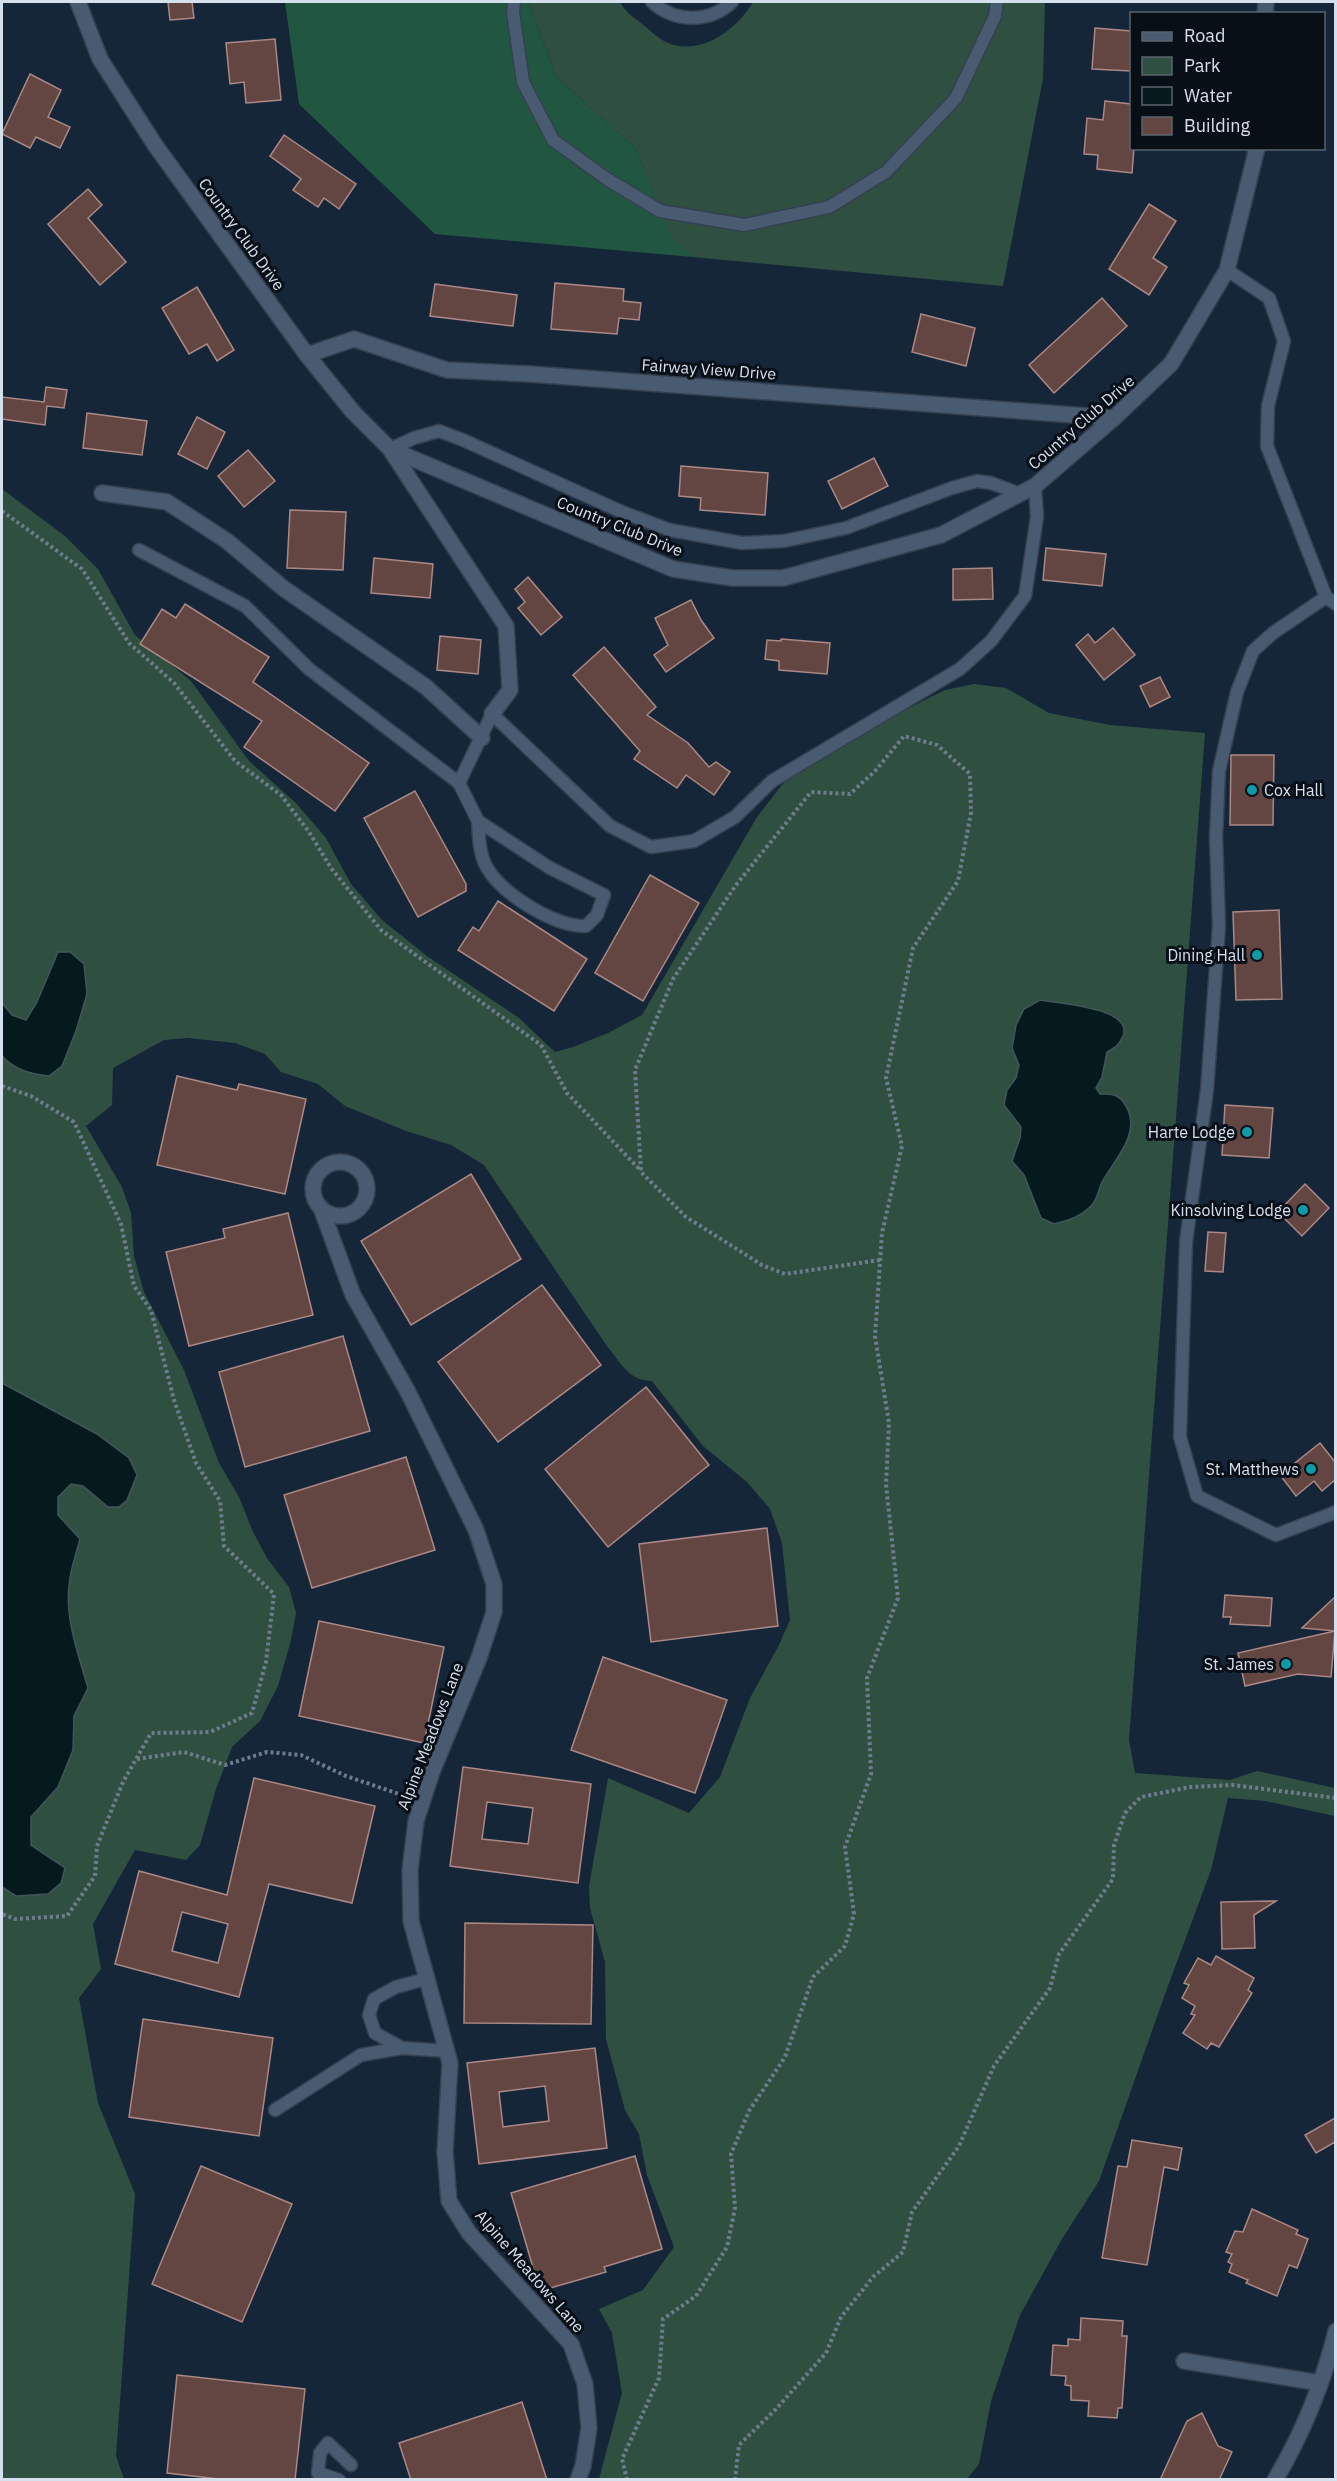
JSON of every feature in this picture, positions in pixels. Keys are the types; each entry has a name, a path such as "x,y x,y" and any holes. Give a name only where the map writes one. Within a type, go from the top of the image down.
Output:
{"street":[{"name":"Country Club Drive","path":"78,2 100,59 155,145 308,356 353,412 390,449 673,569 732,578 783,578 941,535 1035,486 1114,418 1171,364 1227,270 1257,150"},
{"name":"Fairway View Drive","path":"308,356 354,339 447,370 530,374 1114,418"},
{"path":"390,449 506,626 510,690 492,714"},
{"path":"102,493 167,502 227,541 283,588 426,687 482,738"},
{"name":"Alpine Meadows Lane","path":"321,1208 353,1295 408,1392 476,1530 494,1584 494,1612 479,1658 416,1821 410,1869 411,1921 450,2063 445,2152 449,2200 469,2233 571,2344 585,2384 589,2428 583,2466 578,2480"},
{"path":"1275,2480 1300,2436 1320,2383 1335,2331"},
{"path":"1184,2361 1320,2383"}],"lane":[{"path":"514,2 513,12 523,82 553,140 607,178 660,211 744,225 829,207 886,172 956,98 995,16 997,2"},
{"path":"652,2 677,17 698,19 732,2"},
{"path":"1227,270 1269,298 1284,341 1268,406 1267,446 1331,600 1274,633 1253,651 1237,692 1219,771 1216,837 1219,926 1207,1090 1186,1242 1179,1437 1197,1496 1276,1535 1335,1512"},
{"path":"390,449 414,438 439,431 622,512 670,530 742,543 784,541 846,528 976,481 991,483 1020,494"},
{"path":"459,783 492,714 610,826 651,847 694,841 735,817 772,781 960,669 991,642 1025,596 1037,517 1035,486"},
{"path":"139,550 245,606 309,669 459,783 478,821 479,841 485,865 496,881 521,901 573,926 586,926 597,915 604,895 550,868 478,821"},
{"path":"402,2048 375,2033 369,2015 374,1999 396,1987 426,1979"},
{"path":"275,2110 361,2055 402,2048 448,2052"},
{"path":"339,2480 318,2473 320,2453 328,2443 351,2465"}],"path":[{"path":"2,511 82,569 129,643 174,683 235,761 281,795 309,832 331,868 381,930 428,966 541,1045 567,1093 687,1217 762,1265 785,1274 880,1260"},
{"path":"627,2480 622,2459 659,2378 663,2319 696,2296 727,2247 735,2208 731,2154 749,2111 785,2057 813,1977 844,1946 854,1914 845,1846 871,1774 867,1678 898,1598 886,1484 889,1423 875,1336 882,1233 902,1146 886,1078 913,948 958,881 971,813 970,774 937,745 904,736 874,771 850,794 811,792 736,885 673,979 635,1070 641,1172"},
{"path":"2,1086 31,1096 74,1122 121,1224 134,1286 151,1310 174,1400 196,1463 220,1501 224,1546 274,1594 266,1662 252,1713 210,1732 151,1733 123,1782 97,1846 95,1876 66,1916 15,1919 2,1914"},
{"path":"137,1759 184,1752 225,1766 267,1752 301,1755 346,1776 423,1802"},
{"path":"735,2480 739,2445 777,2408 826,2353 841,2317 873,2277 903,2252 912,2212 959,2146 994,2066 1050,1988 1059,1954 1113,1879 1114,1845 1125,1813 1141,1797 1190,1787 1233,1785 1335,1798"}],"green space":[{"path":"285,2 528,2 556,76 636,149 672,239 693,257 435,234 299,104"},
{"path":"528,2 620,2 631,16 662,40 677,46 690,46 703,44 727,31 753,2 1045,2 1043,78 1003,286 693,257 672,240 636,149 556,76"},
{"path":"2,489 65,536 98,569 135,635 191,681 249,761 296,803 326,838 351,884 382,920 427,956 519,1018 555,1052 608,1033 642,1015 757,817 785,781 889,718 945,690 974,684 1006,688 1049,713 1110,725 1205,733 1129,1740 1135,1773 1230,1780 1257,1771 1335,1788 1335,1816 1265,1801 1228,1798 1211,1870 1099,2181 1062,2239 1020,2315 991,2401 979,2464 967,2479 599,2479 622,2393 612,2333 599,2309 643,2290 674,2247 647,2175 639,2134 625,2110 606,2039 605,1962 590,1908 589,1886 608,1778 689,1813 720,1777 750,1698 790,1620 782,1543 770,1509 747,1482 703,1446 652,1381 637,1378 621,1365 484,1165 451,1145 406,1131 345,1106 318,1084 281,1072 265,1054 235,1043 188,1038 164,1040 113,1068 112,1105 86,1126 122,1187 131,1213 134,1256 144,1292 184,1370 219,1463 239,1497 253,1532 267,1558 289,1587 296,1613 278,1686 260,1721 232,1747 216,1789 200,1845 186,1860 135,1850 93,1924 101,1969 79,1998 98,2103 135,2194 116,2456 124,2479 2,2479"}],"water":[{"path":"58,952 70,952 84,964 87,994 62,1066 49,1076 23,1070 12,1065 2,1056 2,1003 12,1015 26,1020 37,1002"},
{"path":"1040,1000 1077,1005 1106,1013 1117,1019 1123,1027 1120,1042 1107,1052 1102,1077 1096,1088 1100,1094 1112,1095 1121,1099 1130,1116 1131,1126 1129,1136 1102,1182 1093,1203 1078,1215 1054,1224 1041,1218 1024,1175 1012,1161 1020,1138 1021,1127 1004,1105 1007,1090 1016,1078 1019,1065 1012,1048 1016,1025 1024,1009"},
{"path":"2,1383 97,1434 129,1458 137,1475 127,1500 119,1507 108,1507 83,1486 71,1484 58,1497 58,1515 80,1539 71,1574 68,1599 74,1638 88,1688 74,1716 73,1750 58,1787 31,1817 31,1845 65,1868 61,1883 48,1894 16,1896 2,1887"}],"building":[{"path":"168,2 192,2 194,18 170,20"},
{"path":"1095,28 1130,31 1130,71 1092,69"},
{"path":"275,39 281,100 246,103 244,82 230,84 226,43"},
{"path":"30,74 61,90 48,117 70,127 60,148 36,137 30,148 2,134"},
{"path":"1105,101 1130,104 1130,150 1134,150 1132,173 1097,169 1098,155 1084,154 1087,118 1103,120"},
{"path":"284,135 356,184 339,209 324,198 318,207 293,190 301,179 270,156"},
{"path":"88,189 102,205 88,218 126,262 100,285 48,224"},
{"path":"1149,204 1176,221 1153,258 1167,267 1149,295 1109,269"},
{"path":"555,283 624,289 623,301 641,303 639,320 619,318 617,334 551,329"},
{"path":"435,284 517,295 513,326 430,316"},
{"path":"197,287 234,350 217,361 207,344 189,354 162,308"},
{"path":"1102,298 1127,326 1054,393 1029,365"},
{"path":"921,314 975,328 966,366 912,352"},
{"path":"46,387 67,390 64,408 47,406 45,425 2,419 2,397 44,402"},
{"path":"87,413 147,421 142,455 83,448"},
{"path":"197,417 225,432 207,469 178,454"},
{"path":"248,450 275,481 244,507 218,476"},
{"path":"874,458 888,486 842,509 828,481"},
{"path":"681,466 768,473 765,515 700,510 701,498 679,496"},
{"path":"290,510 346,512 343,570 287,568"},
{"path":"1046,548 1106,554 1102,586 1043,580"},
{"path":"374,558 433,564 430,598 371,593"},
{"path":"992,568 993,599 953,600 953,569"},
{"path":"528,577 562,617 541,635 518,608 525,602 515,589"},
{"path":"691,600 701,620 714,638 666,672 654,655 668,645 655,618"},
{"path":"185,604 269,657 253,682 369,763 335,811 244,747 262,721 140,644 162,609 176,618"},
{"path":"1113,628 1135,655 1104,680 1076,645 1088,634 1095,643"},
{"path":"440,636 481,640 478,674 437,670"},
{"path":"781,639 830,643 827,674 779,670 779,661 765,659 767,640 781,641"},
{"path":"604,647 656,707 647,715 688,743 709,767 716,762 730,772 714,795 686,775 677,788 634,759 640,751 573,675"},
{"path":"1160,677 1170,697 1150,707 1140,686"},
{"name":"Cox Hall","path":"1231,755 1274,755 1273,825 1230,825"},
{"path":"415,791 466,884 466,891 418,917 364,818"},
{"path":"650,875 699,903 643,1001 595,973"},
{"path":"498,901 587,959 554,1011 458,950 473,927 479,931"},
{"name":"Dining Hall","path":"1279,910 1282,999 1236,1000 1233,912"},
{"path":"177,1076 237,1090 239,1084 306,1099 285,1194 157,1165"},
{"name":"Harte Lodge","path":"1225,1105 1273,1108 1269,1158 1222,1155"},
{"path":"471,1174 521,1259 411,1325 361,1241"},
{"name":"Kinsolving Lodge","path":"1305,1184 1329,1208 1302,1236 1278,1212"},
{"path":"288,1213 313,1315 189,1346 166,1252 225,1238 223,1229"},
{"path":"1208,1232 1226,1233 1223,1272 1205,1271"},
{"path":"542,1285 601,1365 498,1442 438,1362"},
{"path":"343,1336 370,1431 245,1467 219,1372"},
{"path":"646,1387 709,1465 608,1547 545,1469"},
{"name":"St. Matthews","path":"1320,1443 1335,1462 1335,1480 1322,1491 1314,1481 1296,1496 1280,1475"},
{"path":"406,1457 435,1550 312,1588 284,1495"},
{"path":"767,1528 778,1626 651,1642 639,1544"},
{"path":"1225,1595 1272,1598 1270,1626 1230,1624 1231,1617 1223,1617"},
{"path":"1335,1597 1335,1631 1302,1628"},
{"path":"319,1621 444,1647 424,1743 299,1716"},
{"name":"St. James","path":"1335,1631 1331,1677 1298,1674 1245,1686 1238,1653"},
{"path":"603,1657 727,1700 695,1793 571,1750"},
{"path":"463,1767 591,1784 578,1883 450,1866","holes":["487,1802 533,1808 528,1844 482,1839"]},
{"path":"254,1778 375,1806 352,1903 269,1884 239,1997 115,1964 139,1871 227,1895","holes":["182,1912 228,1924 218,1963 172,1951"]},
{"path":"1276,1901 1254,1915 1255,1948 1222,1949 1221,1902"},
{"path":"465,1923 593,1925 591,2024 464,2023"},
{"path":"1216,1956 1254,1978 1248,1990 1252,1993 1219,2047 1211,2043 1207,2049 1183,2033 1195,2015 1191,2014 1195,2006 1182,1998 1189,1985 1184,1983 1198,1958 1211,1965"},
{"path":"143,2019 273,2038 259,2136 129,2117"},
{"path":"595,2048 607,2148 479,2164 467,2063","holes":["545,2086 549,2121 503,2127 499,2092"]},
{"path":"1335,2118 1335,2142 1316,2153 1305,2135"},
{"path":"1132,2140 1182,2148 1178,2170 1164,2167 1147,2265 1102,2258 1118,2166 1127,2167"},
{"path":"635,2156 662,2249 604,2267 606,2272 540,2291 511,2193"},
{"path":"201,2166 292,2204 242,2322 152,2284"},
{"path":"1252,2209 1298,2230 1296,2234 1308,2239 1297,2268 1289,2265 1277,2296 1246,2283 1248,2280 1229,2272 1232,2264 1228,2262 1232,2254 1226,2252 1235,2231 1243,2232"},
{"path":"1081,2318 1123,2321 1122,2336 1127,2336 1122,2408 1118,2408 1117,2418 1088,2416 1089,2401 1071,2400 1071,2386 1065,2385 1066,2376 1051,2375 1053,2345 1068,2346 1068,2339 1080,2340"},
{"path":"177,2375 305,2389 295,2480 227,2480 167,2473"},
{"path":"522,2402 547,2480 411,2480 399,2443"},
{"path":"1202,2413 1218,2446 1232,2452 1219,2480 1160,2480 1187,2421"}],"place":[{"name":"Cox Hall","path":"1252,790"},
{"name":"Dining Hall","path":"1257,955"},
{"name":"Harte Lodge","path":"1247,1132"},
{"name":"Kinsolving Lodge","path":"1303,1210"},
{"name":"St. Matthews","path":"1311,1469"},
{"name":"St. James","path":"1286,1664"}]}
